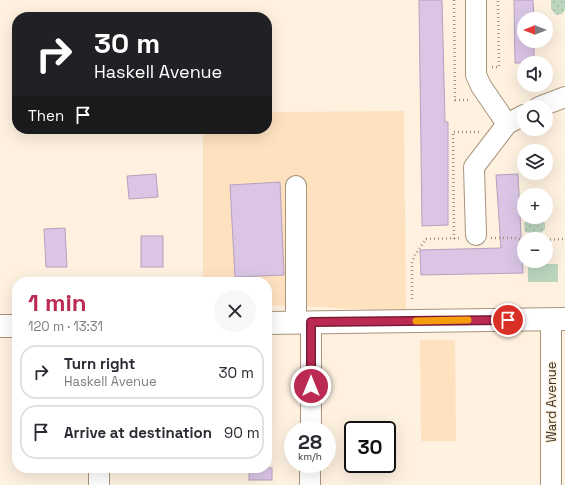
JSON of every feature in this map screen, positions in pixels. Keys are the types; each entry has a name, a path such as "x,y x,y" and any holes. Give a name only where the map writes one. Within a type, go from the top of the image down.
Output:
{"main road":[{"path":"272,323 558,319"},
{"path":"0,326 12,326"}],"street":[{"path":"476,0 476,75 481,86 507,124"},
{"path":"553,101 565,97"},
{"path":"474,237 474,167 507,124 517,119"},
{"path":"296,186 310,421"},
{"name":"Ward Avenue","path":"551,485 558,319"},
{"path":"99,473 99,485"},
{"path":"310,473 310,485"}],"path":[{"path":"454,0 455,100 474,100"},
{"path":"476,67 499,67 498,0"},
{"path":"412,299 412,262 414,255 426,239 474,237 517,239"},
{"path":"553,240 565,239"}],"shaded area":[{"path":"404,111 406,311 272,305 272,277 203,277 203,134 272,134 272,112"},
{"path":"420,340 455,340 456,441 421,441"}],"green space":[{"path":"551,0 565,0 565,10 562,14 556,15 551,9"},
{"path":"524,224 545,224 545,229 541,232 525,232"},
{"path":"553,264 558,264 558,282 528,282 528,268 553,268"}],"building":[{"path":"419,0 442,0 445,122 448,122 448,225 422,226"},
{"path":"514,0 533,0 534,12 517,12 517,48 534,48 534,56 517,56 517,63 515,63"},
{"path":"156,174 158,197 129,199 127,176"},
{"path":"517,174 519,188 517,188 517,224 521,224 521,232 517,232 517,268 523,268 523,273 421,275 420,250 501,248 496,175"},
{"path":"280,182 284,275 235,277 230,185"},
{"path":"65,228 67,267 46,267 44,229"},
{"path":"141,236 163,236 163,267 141,267"},
{"path":"249,473 272,473 272,480 249,480"}],"slow traffic":[{"path":"416,321 468,320"}],"route":[{"path":"311,386 311,322 508,320"}]}
